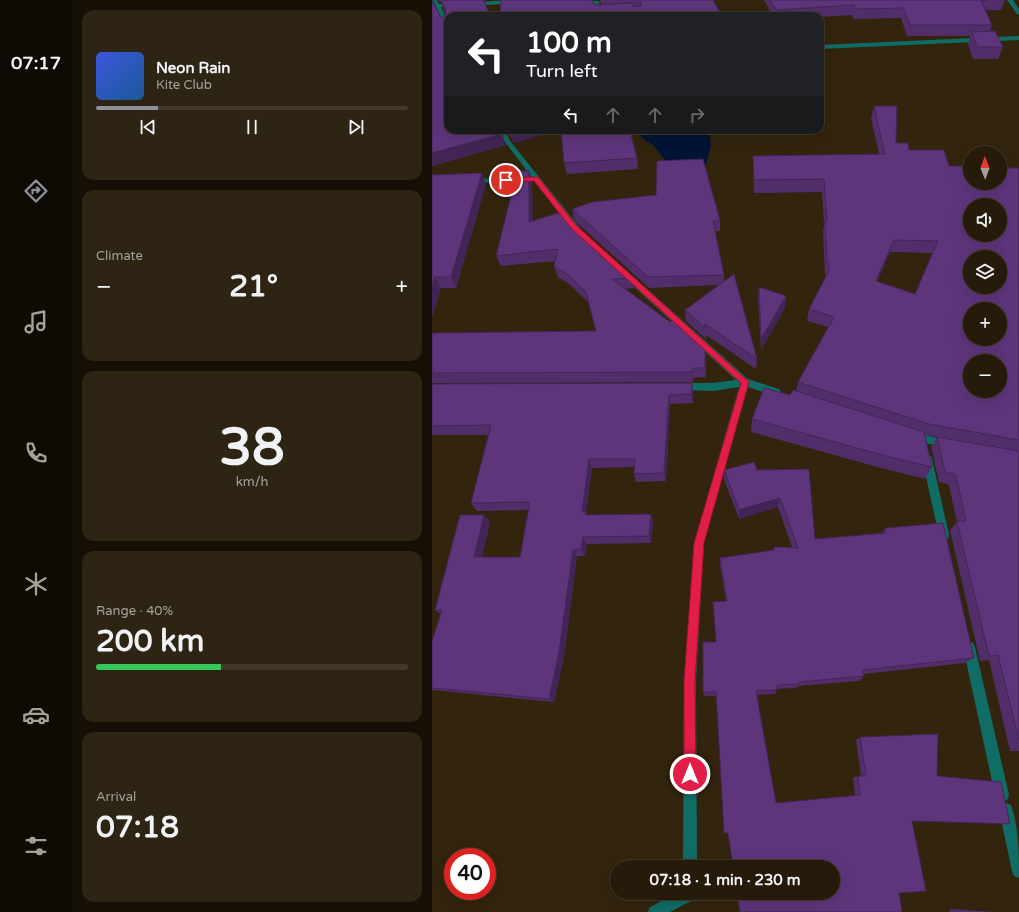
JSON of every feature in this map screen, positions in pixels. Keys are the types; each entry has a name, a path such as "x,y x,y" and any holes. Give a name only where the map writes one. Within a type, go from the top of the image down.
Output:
{"street":[{"path":"435,0 444,18"},
{"path":"563,0 597,2 598,12 614,12"},
{"path":"1010,0 1019,14"},
{"path":"438,6 518,2"},
{"path":"824,46 1019,38"},
{"path":"504,134 507,141 573,226 585,237"},
{"path":"462,182 536,178"},
{"path":"614,264 745,382 782,394"},
{"path":"666,387 713,387 745,382"},
{"path":"690,860 690,681 699,543 745,382"},
{"path":"900,432 923,440 952,445"},
{"path":"923,440 947,547"},
{"path":"966,632 1019,871"},
{"path":"655,912 678,900"}],"water":[{"path":"640,134 710,134 711,145 706,165 681,166 666,161 652,144 642,138"}],"building":[{"path":"432,0 440,16 444,19 444,134 502,134 432,153"},
{"path":"441,0 484,0 488,12 446,12"},
{"path":"501,0 592,0 592,2 596,5 632,3 633,7 641,6 640,0 713,0 720,12 500,12"},
{"path":"770,0 981,0 992,25 910,25 903,8 855,9 854,5 776,10"},
{"path":"995,31 1003,47 977,47 972,32"},
{"path":"874,106 897,106 896,143 908,143 909,150 944,150 949,166 963,166 963,190 1007,190 1007,168 1019,168 1019,440 929,424 798,382 834,317 809,309 830,269 827,260 825,221 827,221 824,179 754,180 753,156 885,154","holes":["894,240 938,241 915,294 876,281"]},
{"path":"561,134 631,134 637,158 564,163"},
{"path":"703,159 720,220 713,221 724,275 648,277 572,209 592,202 656,195 657,161"},
{"path":"517,171 529,171 529,222 561,212 632,278 612,279 670,322 676,317 705,344 705,368 693,368 692,372 432,373 432,333 596,331 586,292 566,273 554,266 558,249 496,256"},
{"path":"482,173 451,277 435,277 432,287 432,175"},
{"path":"734,274 757,359 705,324 705,328 685,310"},
{"path":"759,287 786,296 761,339"},
{"path":"692,383 692,394 669,395 664,473 634,474 635,459 589,459 582,512 586,512 586,515 651,514 649,536 583,537 581,549 573,550 559,652 549,699 432,688 432,641 442,610 435,610 460,515 484,515 474,557 520,557 530,502 471,503 491,425 432,426 432,384"},
{"path":"764,388 790,395 793,390 924,432 932,467 886,456 752,419"},
{"path":"937,437 1019,451 1019,740 998,655 989,656 957,522 966,521 956,476 955,474 945,472"},
{"path":"754,462 757,470 809,469 815,539 886,533 885,528 943,523 974,658 862,670 864,676 799,682 799,684 777,685 777,690 756,691 776,803 860,795 858,776 866,776 860,737 938,734 937,776 1001,782 1010,824 912,821 926,891 899,893 902,912 740,912 738,900 840,900 840,860 732,860 728,833 724,833 716,692 703,692 703,642 716,642 713,602 727,601 720,558 774,550 774,547 798,548 780,498 739,510 724,470"}],"route":[{"path":"506,180 536,178 573,226 745,382 699,543 690,681 690,774"}]}
